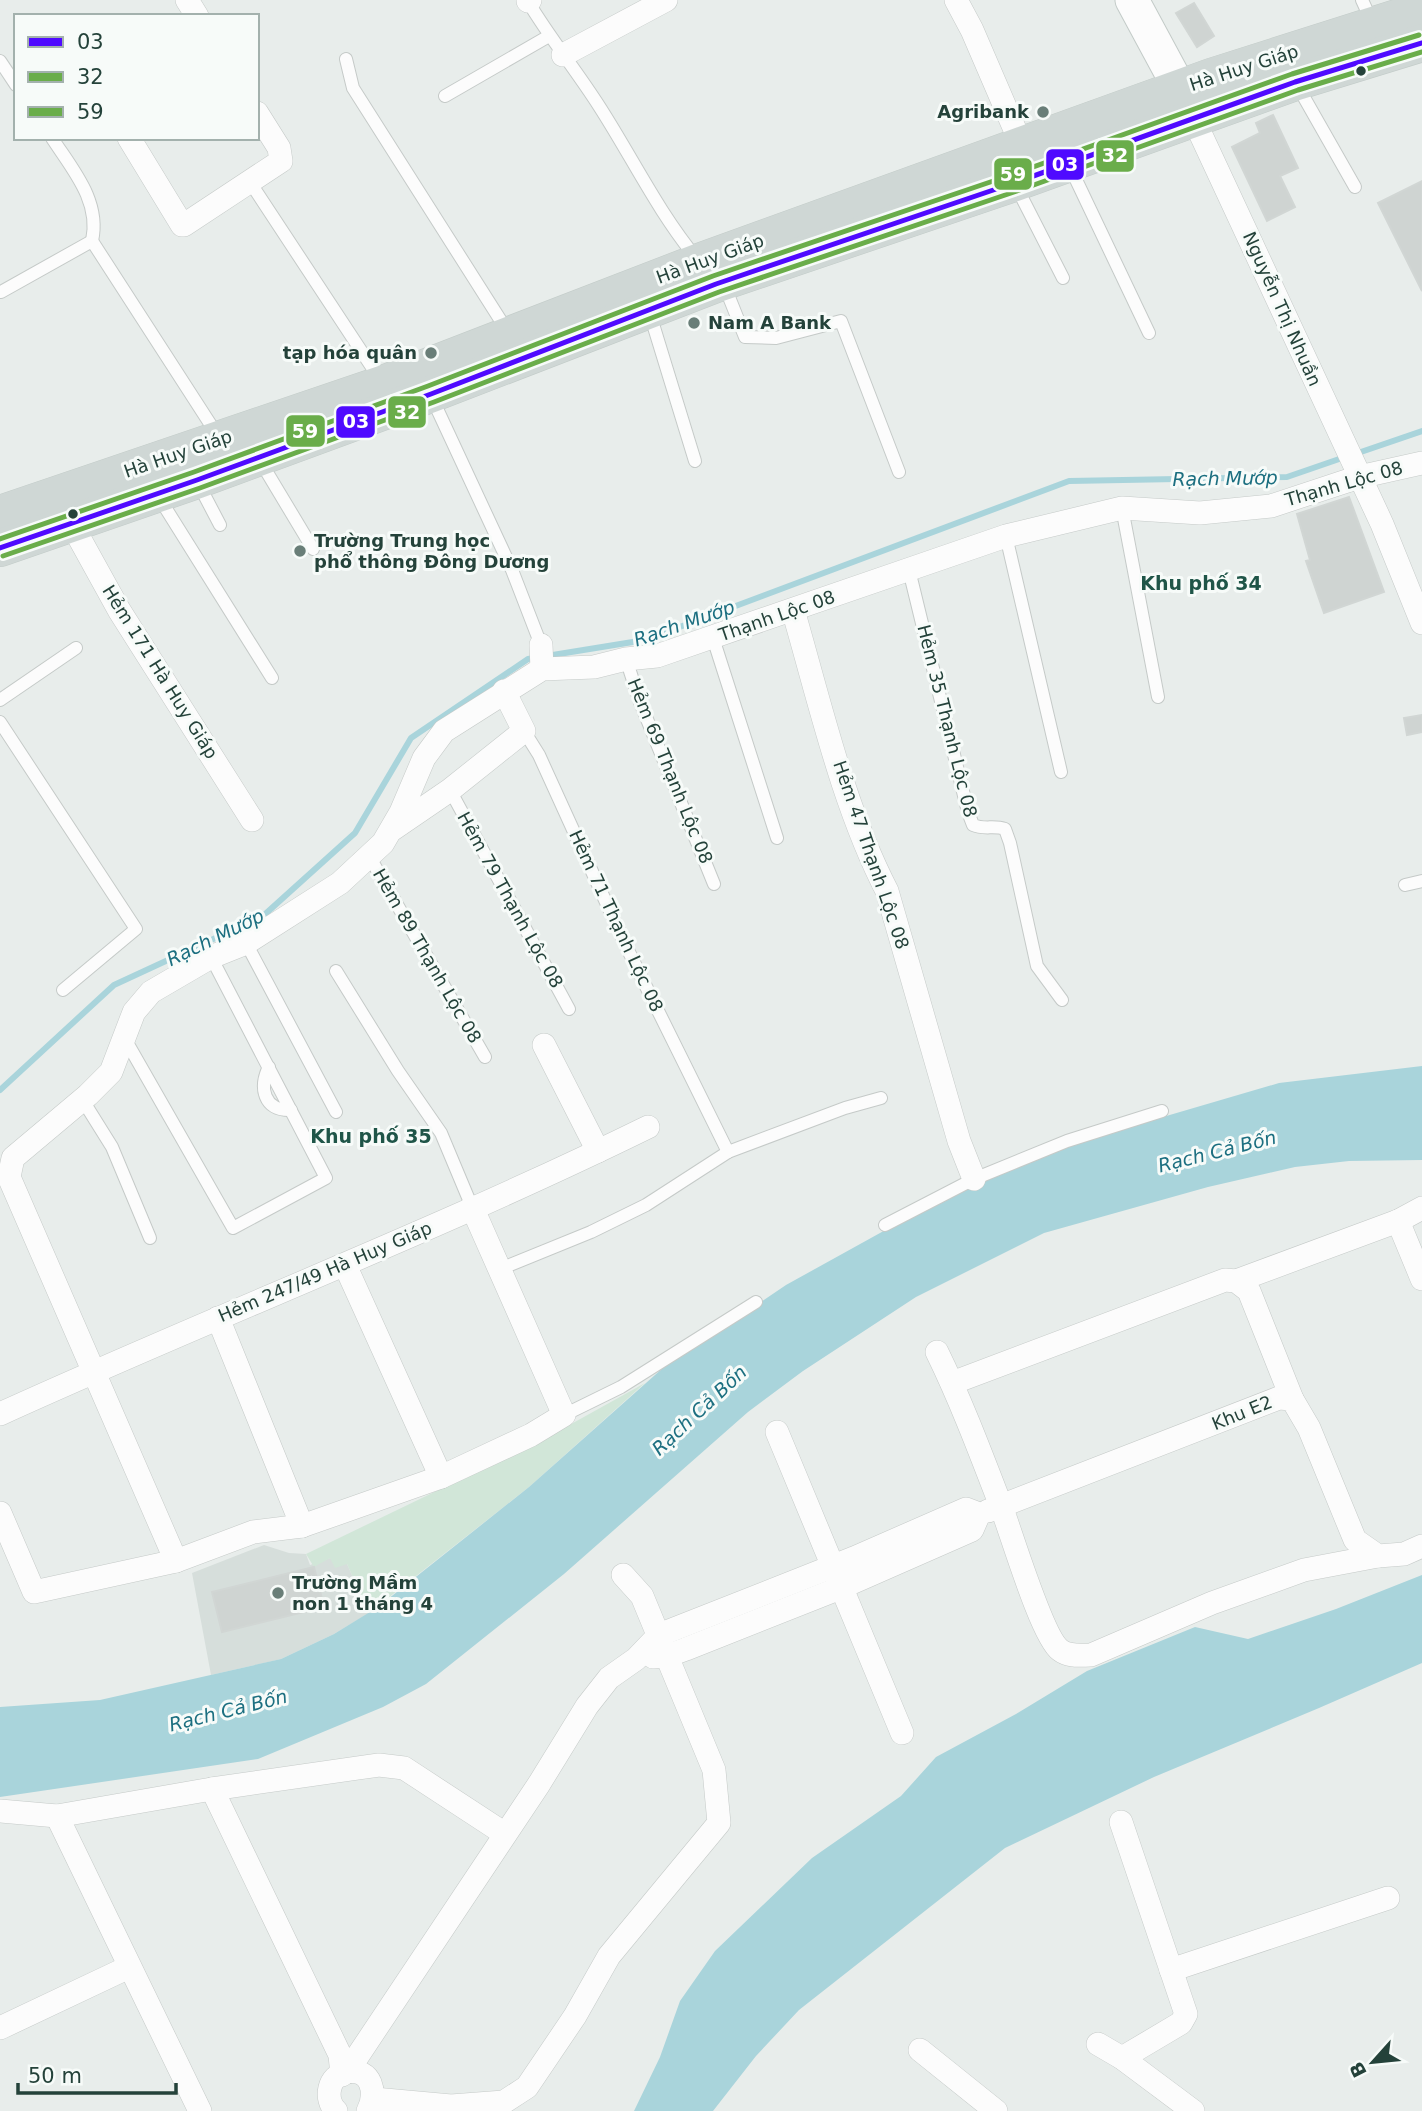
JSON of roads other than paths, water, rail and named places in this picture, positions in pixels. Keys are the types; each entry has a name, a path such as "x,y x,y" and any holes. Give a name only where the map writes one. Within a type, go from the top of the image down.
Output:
{"main road":[{"name":"Hà Huy Giáp","path":"0,514 383,384 510,335 708,273 1014,183 1068,163 1368,13 1422,10"},
{"name":"Hà Huy Giáp","path":"0,548 197,480 649,311 708,273 1022,146 1186,104 1295,82 1422,43"}],"street":[{"path":"556,45 666,0"},
{"path":"956,0 972,30 1022,146"},
{"name":"Nguyễn Thị Nhuần","path":"1132,0 1186,104 1382,524 1422,623"},
{"path":"130,140 182,225 281,161 279,148 259,116"},
{"name":"Thạnh Lộc 08","path":"92,1371 9,1177 13,1158 111,1072 134,1012 151,992 211,957 246,943 340,883 383,843 401,812 424,758 444,731 504,691 542,659 594,667 626,659 657,656 1006,536 1122,508 1200,513 1271,506 1359,477 1422,463"},
{"name":"Hẻm 171 Hà Huy Giáp","path":"71,523 119,610 252,820"},
{"name":"Hẻm 47 Thạnh Lộc 08","path":"793,610 848,795 869,855 887,891 960,1141 974,1179"},
{"name":"Hẻm 71 Thạnh Lộc 08","path":"504,691 524,731"},
{"path":"390,830 450,790 524,731"},
{"path":"544,1045 598,1151"},
{"name":"Hẻm 247/49 Hà Huy Giáp","path":"0,1414 92,1371 345,1265 648,1127"},
{"path":"0,1513 34,1592 176,1561 253,1532 302,1526 441,1477 531,1435 564,1415 472,1207"},
{"path":"952,1383 1224,1280 1236,1281 1398,1221 1422,1208"},
{"path":"1398,1221 1422,1279"},
{"path":"345,1265 441,1477"},
{"path":"1236,1281 1249,1290 1292,1399"},
{"path":"218,1318 302,1526"},
{"path":"937,1352 1001,1506 1043,1624 1058,1649 1072,1656 1091,1655 1212,1603 1304,1570 1378,1556 1404,1554 1422,1546"},
{"path":"92,1371 176,1561"},
{"name":"Khu E2","path":"836,1577 972,1530 979,1514 1279,1398 1292,1399 1309,1427 1355,1540 1378,1556"},
{"path":"777,1432 902,1733"},
{"path":"345,2073 362,2074 372,2085 371,2105 451,2106 503,2102 527,2087 575,2016 609,1956 719,1823 714,1770 642,1596 623,1576"},
{"path":"328,2109 328,2091 335,2078 345,2073 587,1706 609,1678 636,1659 663,1645 836,1577"},
{"path":"0,1811 57,1816 212,1789 379,1765 404,1768 505,1834"},
{"path":"212,1789 340,2055 345,2073"},
{"path":"57,1816 200,2111"},
{"path":"1121,1822 1186,2014 1181,2023 1122,2058"},
{"path":"1171,1970 1388,1899"},
{"path":"0,2028 129,1967"},
{"path":"1098,2044 1122,2058 1193,2111"},
{"path":"920,2050 996,2111"}],"lane":[{"path":"528,0 599,105 679,237 729,297 745,337 776,338 841,321 899,472"},
{"path":"445,96 556,45"},
{"path":"346,59 353,88 510,335"},
{"path":"0,61 14,82"},
{"path":"1295,82 1355,187"},
{"path":"53,140 82,184 95,215 92,241 220,439"},
{"path":"1068,163 1149,333"},
{"path":"250,182 383,384"},
{"path":"1014,183 1063,278"},
{"path":"1,292 92,241"},
{"path":"649,311 695,461"},
{"path":"431,394 512,570 542,659"},
{"path":"257,456 313,549"},
{"path":"197,480 220,525"},
{"path":"156,493 272,678"},
{"path":"1122,508 1157,697"},
{"path":"1006,536 1061,772"},
{"name":"Hẻm 35 Thạnh Lộc 08","path":"909,570 968,812 973,825 981,829 1005,829 1037,966 1062,1000"},
{"path":"713,638 777,838"},
{"path":"0,700 76,648"},
{"name":"Hẻm 69 Thạnh Lộc 08","path":"626,659 640,702 714,884"},
{"path":"0,722 136,929 63,990"},
{"name":"Hẻm 71 Thạnh Lộc 08","path":"524,731 540,755 625,944 728,1152"},
{"name":"Hẻm 79 Thạnh Lộc 08","path":"450,790 569,1009"},
{"name":"Hẻm 89 Thạnh Lộc 08","path":"369,856 485,1057"},
{"path":"1405,885 1422,881"},
{"path":"246,943 336,1112"},
{"path":"125,1039 233,1228 326,1178 211,957"},
{"path":"336,971 398,1071 441,1133 472,1207"},
{"path":"500,1269 591,1232 646,1205 728,1152 845,1108 881,1098"},
{"path":"82,1099 112,1147 150,1238"},
{"path":"885,1224 974,1179 1068,1141 1161,1111"},
{"path":"564,1415 621,1387 687,1348 756,1302"}],"water":[{"name":"Rạch Cả Bốn","path":"1422,1066 1422,1160 1349,1161 1295,1167 1208,1187 1044,1233 916,1297 803,1371 748,1412 564,1574 426,1684 383,1707 258,1759 0,1797 0,1707 100,1700 281,1659 334,1634 378,1607 529,1487 664,1367 786,1285 974,1181 1064,1146 1279,1083"},
{"path":"1422,1575 1422,1663 1154,1777 1005,1848 799,2010 756,2056 713,2111 634,2111 660,2057 680,2001 715,1951 812,1858 901,1796 936,1757 1016,1714 1087,1671 1195,1627 1248,1639 1336,1609"}],"waterway":[{"name":"Rạch Mướp","path":"1355,454 1422,431"},
{"name":"Rạch Mướp","path":"0,1090 114,985 263,916 355,833 411,738 528,659 645,640 1069,481 1287,477 1345,457"}],"place":[{"name":"Agribank","path":"1043,112"},
{"name":"Nam A Bank","path":"694,323"},
{"name":"tạp hóa quân","path":"431,353"},
{"name":"Trường Trung học phổ thông Đông Dương","path":"300,551"},
{"name":"Trường Mầm non 1 tháng 4","path":"278,1593"}],"district":[{"name":"Khu phố 34","path":"1201,583"},
{"name":"Khu phố 35","path":"371,1136"}]}
